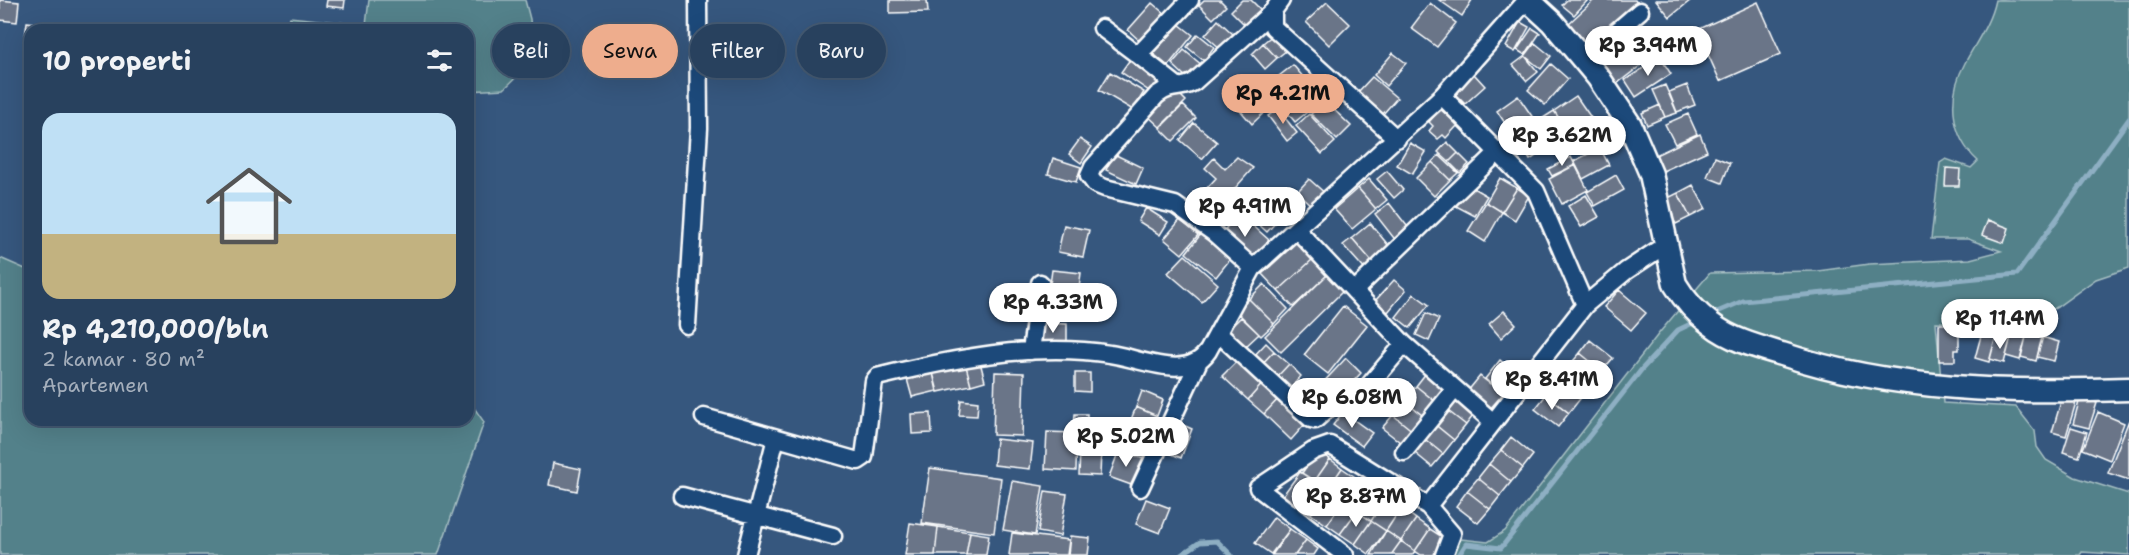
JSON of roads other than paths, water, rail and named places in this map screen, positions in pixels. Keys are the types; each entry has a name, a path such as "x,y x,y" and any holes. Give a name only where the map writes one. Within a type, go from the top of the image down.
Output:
{"street":[{"path":"687,325 699,128 698,0"},
{"path":"1138,55 1190,0"},
{"path":"1140,488 1198,363 1218,333 1253,268 1442,96 1527,0 1552,22 1616,103 1651,174 1675,284 1704,319 1753,345 1802,361 1853,375 1901,383 1986,388 2129,389"},
{"path":"1277,5 1273,27 1397,139"},
{"path":"1253,268 1214,233 1175,205 1105,188 1095,184 1089,177 1093,167 1157,95 1176,85 1187,86 1194,81 1277,5"},
{"path":"1582,61 1640,10"},
{"path":"1102,28 1176,85"},
{"path":"1442,96 1536,191 1585,305"},
{"path":"1354,291 1498,152"},
{"path":"1297,230 1404,344 1492,421"},
{"path":"1428,506 1492,421 1585,305 1626,271 1665,245"},
{"path":"1030,351 1040,283"},
{"path":"1218,333 1311,419 1315,420 1340,399 1360,396 1404,344"},
{"path":"704,417 858,461 864,457 874,381 877,377 953,362 1030,351 1107,353 1183,368 1198,363"},
{"path":"1404,452 1455,388"},
{"path":"746,555 776,438"},
{"path":"1345,555 1258,488 1313,451 1330,445 1428,506 1452,534 1444,555"},
{"path":"682,496 833,536"}],"waterway":[{"path":"1710,315 1743,301 2017,274 2129,119"},
{"path":"1459,555 1466,544 1501,548 1642,369 1678,330 1699,320"},
{"path":"1181,555 1200,542 1217,541 1231,555"}]}
